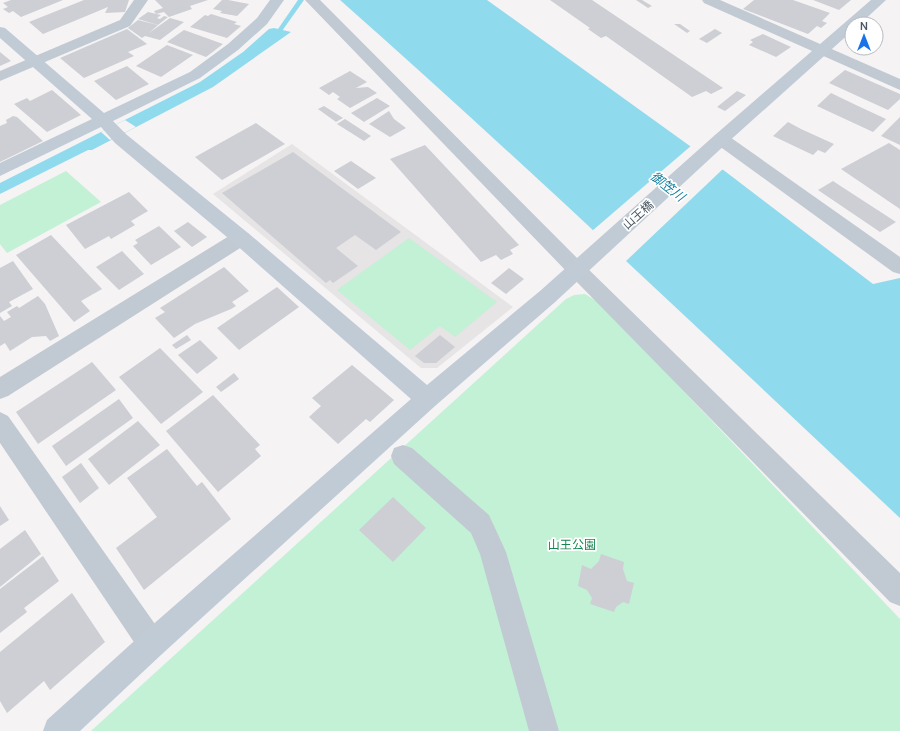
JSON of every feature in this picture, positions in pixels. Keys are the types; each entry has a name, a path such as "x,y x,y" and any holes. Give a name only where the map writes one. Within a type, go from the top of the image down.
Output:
{"street":[{"path":"0,76 125,23 140,0"},
{"path":"0,170 195,74 233,47 262,21 277,0"},
{"path":"312,0 577,270 900,592"},
{"path":"709,0 900,85"},
{"name":"山王橋","path":"861,16 879,0"},
{"path":"0,31 36,60 103,120 121,139 241,238 427,399"},
{"name":"山王橋","path":"58,731 152,644 427,399 577,270 718,142 844,31"},
{"path":"718,142 894,263"},
{"path":"0,389 241,238"},
{"path":"0,423 152,644"},
{"path":"403,456 480,524 493,552 544,731"}],"shaded area":[{"path":"292,144 513,307 437,368 421,368 213,194"}],"green space":[{"path":"66,171 101,202 7,253 0,244 0,205"},
{"path":"409,238 497,302 455,337 440,326 410,350 337,290"},
{"name":"山王公園","path":"585,294 600,303 900,619 900,731 91,731 566,299 574,295"}],"water":[{"name":"御笠川","path":"340,0 487,0 726,172 873,284 900,278 900,518 482,127"},
{"path":"274,28 291,32 213,87 92,150 88,150 0,194 0,183 200,82 243,52 269,29"}],"pier":[{"path":"125,120 136,127 110,140 101,132"},
{"path":"692,145 724,168 625,262 592,231"}],"building":[{"path":"11,0 63,0 21,17 13,11 9,13 3,9 8,7 3,3"},
{"path":"84,0 129,0 125,12 105,13 108,7 43,34 29,22"},
{"path":"155,0 208,0 190,6 192,9 169,17 164,12 156,14 154,11 163,8"},
{"path":"222,0 249,4 237,16 220,13 222,11 213,9"},
{"path":"550,0 592,0 723,88 711,94 706,91 692,97 606,36 601,38 588,29 590,28"},
{"path":"636,0 642,0 652,6 648,8"},
{"path":"754,0 793,0 830,13 822,21 827,23 821,28 817,26 808,34 743,9"},
{"path":"813,0 851,0 839,10"},
{"path":"148,12 161,15 157,18 160,19 164,16 168,17 158,25 138,19"},
{"path":"211,14 237,22 234,24 241,26 227,38 190,27 205,15 208,16"},
{"path":"170,18 184,22 160,40 145,36 142,38 128,28 138,20 158,25 149,33"},
{"path":"674,24 680,24 690,31 687,33"},
{"path":"127,29 147,44 128,52 134,56 84,78 60,58"},
{"path":"715,29 722,33 707,43 699,39"},
{"path":"184,30 223,44 206,57 167,42"},
{"path":"763,34 791,47 776,57 749,45 753,42 750,40"},
{"path":"167,45 193,55 161,77 136,66"},
{"path":"0,52 11,61 0,66"},
{"path":"127,66 149,84 116,100 94,81"},
{"path":"845,70 900,94 900,99 888,110 829,83"},
{"path":"350,71 367,82 356,88 368,87 377,93 350,108 337,99 340,97 333,92 329,95 319,88"},
{"path":"52,90 81,115 47,132 14,104 27,98 30,101"},
{"path":"737,91 746,95 725,111 717,107"},
{"path":"831,93 886,119 873,132 817,106"},
{"path":"377,98 390,106 364,122 351,113"},
{"path":"324,106 343,118 336,122 318,109"},
{"path":"389,111 394,119 406,128 390,137 369,124"},
{"path":"13,116 17,117 43,141 0,162 0,126 7,123 6,120"},
{"path":"900,117 900,145 881,136"},
{"path":"345,119 371,136 364,141 337,124"},
{"path":"788,122 834,144 825,153 818,150 813,155 773,136"},
{"path":"256,123 285,144 222,180 195,157"},
{"path":"889,143 900,150 900,209 841,169"},
{"path":"425,145 519,245 510,250 513,254 501,260 496,255 481,262 390,159"},
{"path":"293,152 401,232 376,250 355,235 336,248 358,266 333,283 330,280 326,283 222,193"},
{"path":"351,161 376,178 358,189 334,171"},
{"path":"833,181 896,222 880,232 818,190"},
{"path":"129,192 148,211 131,221 135,225 111,239 109,236 85,249 66,225"},
{"path":"188,222 207,237 192,247 174,231"},
{"path":"159,226 181,247 151,265 133,246 138,243 135,240"},
{"path":"51,235 102,289 81,301 90,311 74,322 16,255"},
{"path":"122,251 144,274 119,290 96,267"},
{"path":"13,261 33,289 9,302 12,306 0,313 0,268"},
{"path":"224,267 249,291 232,302 236,306 195,324 174,338 155,318 165,312 160,308"},
{"path":"509,268 524,279 506,294 491,283"},
{"path":"277,287 299,307 239,350 217,328"},
{"path":"38,296 45,304 59,336 50,341 46,336 32,337 10,351 5,343 0,346 0,316 4,321 11,317 7,312 17,306 19,308"},
{"path":"187,335 191,340 176,349 172,345"},
{"path":"440,335 455,347 436,363 424,363 415,356"},
{"path":"200,340 218,358 197,374 178,355"},
{"path":"160,348 203,392 161,424 119,377"},
{"path":"92,362 116,390 38,444 16,412"},
{"path":"352,365 394,400 370,422 366,419 338,444 309,417 321,406 312,398"},
{"path":"234,373 239,379 221,392 216,387"},
{"path":"213,395 260,445 255,449 261,456 218,492 166,431"},
{"path":"119,399 133,418 66,466 52,446"},
{"path":"138,421 160,445 109,485 88,459"},
{"path":"167,449 197,486 202,482 231,519 144,590 116,548 157,517 127,478"},
{"path":"81,463 99,488 80,503 62,477"},
{"path":"393,497 426,528 393,562 359,530"},
{"path":"0,506 9,520 0,526"},
{"path":"25,530 41,554 0,587 0,549"},
{"path":"601,554 624,562 623,569 627,581 634,583 629,604 623,602 616,607 614,612 590,604 592,598 587,590 578,586 582,565 591,569 599,561"},
{"path":"43,556 59,581 24,608 27,612 0,633 0,589"},
{"path":"72,593 105,642 50,690 44,681 7,713 0,701 0,652"}],"waterway":[{"path":"273,36 280,30 301,0"}]}
